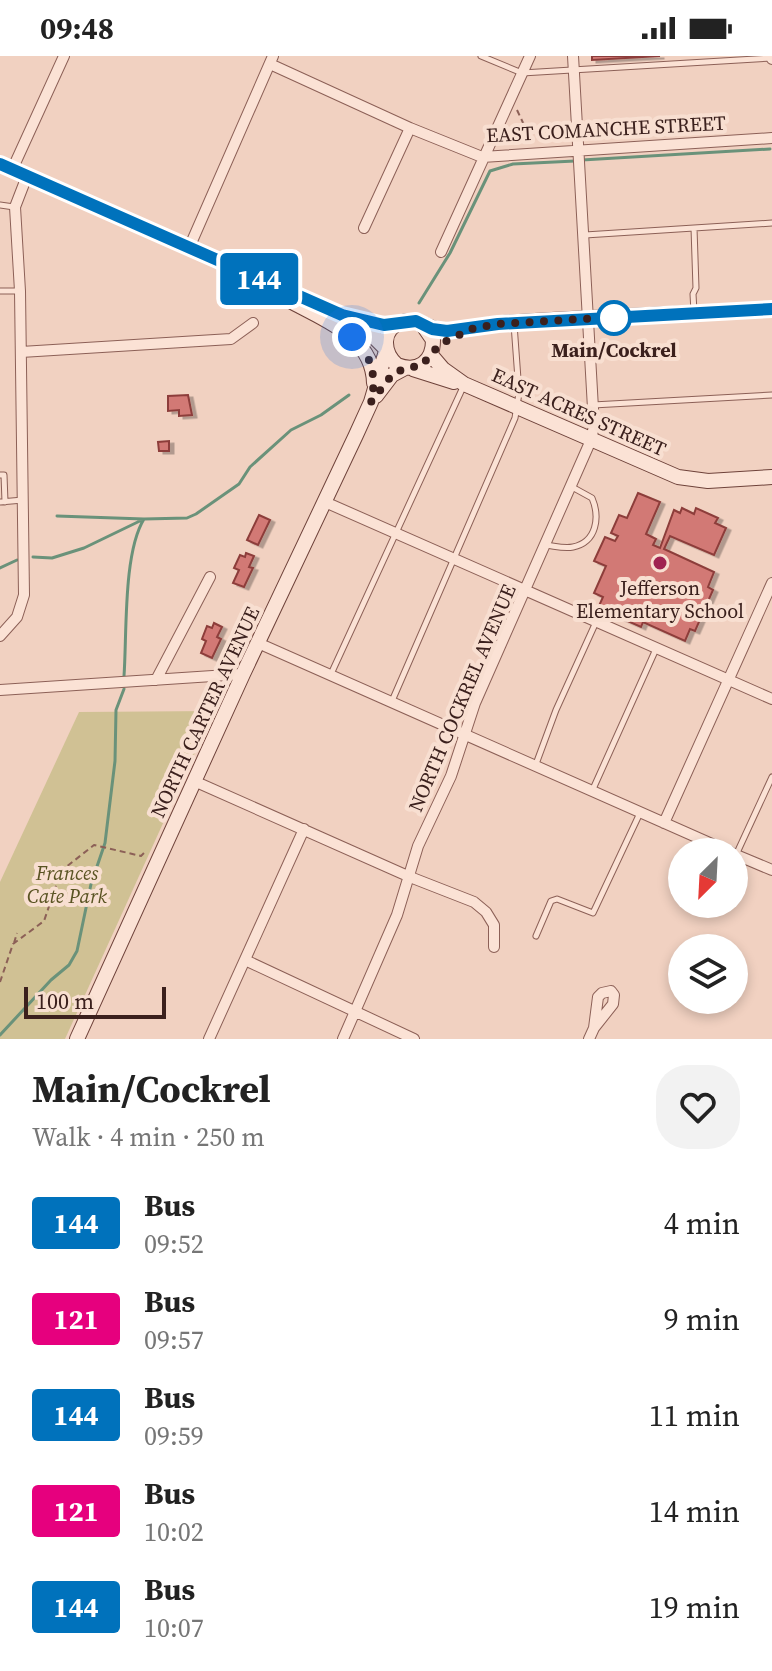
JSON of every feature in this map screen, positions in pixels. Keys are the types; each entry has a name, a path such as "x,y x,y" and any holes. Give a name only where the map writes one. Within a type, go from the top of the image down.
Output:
{"street":[{"path":"64,56 6,167 342,315 373,323 395,325 408,321 447,331 514,323 772,309"},
{"path":"441,252 530,56"},
{"name":"NORTH COCKREL AVENUE","path":"343,1039 397,915 418,846 451,776 475,703 591,440 594,426 573,56"},
{"path":"189,248 272,60"},
{"name":"EAST COMANCHE STREET","path":"272,60 410,128 482,157 772,138"},
{"path":"364,228 410,128"},
{"path":"0,636 17,617 24,595 20,291 15,207 27,176"},
{"path":"232,268 359,343 371,363 372,396"},
{"path":"342,315 369,332 386,349"},
{"path":"21,352 231,339 253,323"},
{"path":"422,324 433,340 432,353"},
{"path":"395,325 386,338 386,349 390,359 409,369 421,366 432,353 474,328"},
{"name":"NORTH CARTER AVENUE","path":"77,1039 325,502 372,396 386,349"},
{"name":"EAST ACRES STREET","path":"432,353 443,369 464,384"},
{"name":"NORTH CARTER AVENUE","path":"372,396 392,375 409,369"},
{"name":"EAST ACRES STREET","path":"409,369 464,384 678,477 708,481 772,477"},
{"path":"325,502 772,699"},
{"path":"156,680 210,577"},
{"path":"664,823 772,583"},
{"path":"258,643 697,838"},
{"path":"3,689 243,674"},
{"path":"194,781 480,906 494,925 494,947"},
{"path":"209,1039 304,829"},
{"path":"748,860 772,870"},
{"path":"245,960 414,1039"}],"lane":[{"path":"481,56 522,73 772,58"},
{"path":"0,205 15,207"},
{"path":"584,235 772,223"},
{"path":"694,227 694,313"},
{"path":"0,291 20,291"},
{"path":"392,701 514,419 519,393 514,323"},
{"path":"331,675 464,384"},
{"path":"593,405 772,395"},
{"path":"0,475 4,475 2,502 24,500"},
{"path":"546,545 569,548 591,537 597,522 592,498 572,487"},
{"path":"536,765 556,710 597,621"},
{"path":"593,791 656,648"},
{"path":"741,838 772,777"},
{"path":"536,936 551,901 557,899 593,913 640,812"}],"path":[{"path":"508,102 522,117 536,153"},
{"path":"13,944 42,923 61,871 94,845 141,856 145,852"},
{"path":"0,982 17,933"}],"green space":[{"name":"Frances Cate Park","path":"214,711 65,1039 0,1039 0,882 79,712"}],"building":[{"path":"592,56 660,56 592,60"},
{"path":"188,395 192,415 179,416 179,410 168,411 168,396"},
{"path":"169,441 169,451 159,451 158,442"},
{"path":"638,493 660,502 646,534 656,539 653,545 660,548 674,510 680,513 682,508 694,514 696,508 718,518 715,523 726,528 714,555 670,536 664,549 714,572 708,587 713,590 695,631 690,629 685,641 643,622 641,627 598,608 603,597 594,593 606,566 594,561 605,537 615,541 618,536 611,533 619,515 627,518"},
{"path":"259,515 270,520 258,545 247,540"},
{"path":"246,553 254,556 249,567 253,568 244,587 233,583 239,570 234,568 240,555 245,557"},
{"path":"214,623 222,627 217,637 221,639 212,658 201,653 207,626 212,628"}],"waterway":[{"path":"582,160 770,149"},
{"path":"419,303 450,253 490,171 513,164 575,161"},
{"path":"33,557 52,558 84,548 144,519 187,518 196,514 239,484 250,467 291,430 321,415 349,395"},
{"path":"57,516 144,519 137,534 129,573 124,676"},
{"path":"0,568 17,560"},
{"path":"0,1035 69,965 77,951 91,884 105,843 115,761 116,710 124,689"}],"bus line":[{"name":"144","path":"0,164 342,315 373,323 395,325 416,321 432,329 447,331 498,324 772,309"}],"place":[{"name":"Main/Cockrel","path":"614,318"},
{"name":"Jefferson Elementary School","path":"660,563"}],"route":[{"path":"352,337 359,343 373,369 371,402 392,375 405,368 421,366 440,344 474,328 617,317 614,318"}]}
